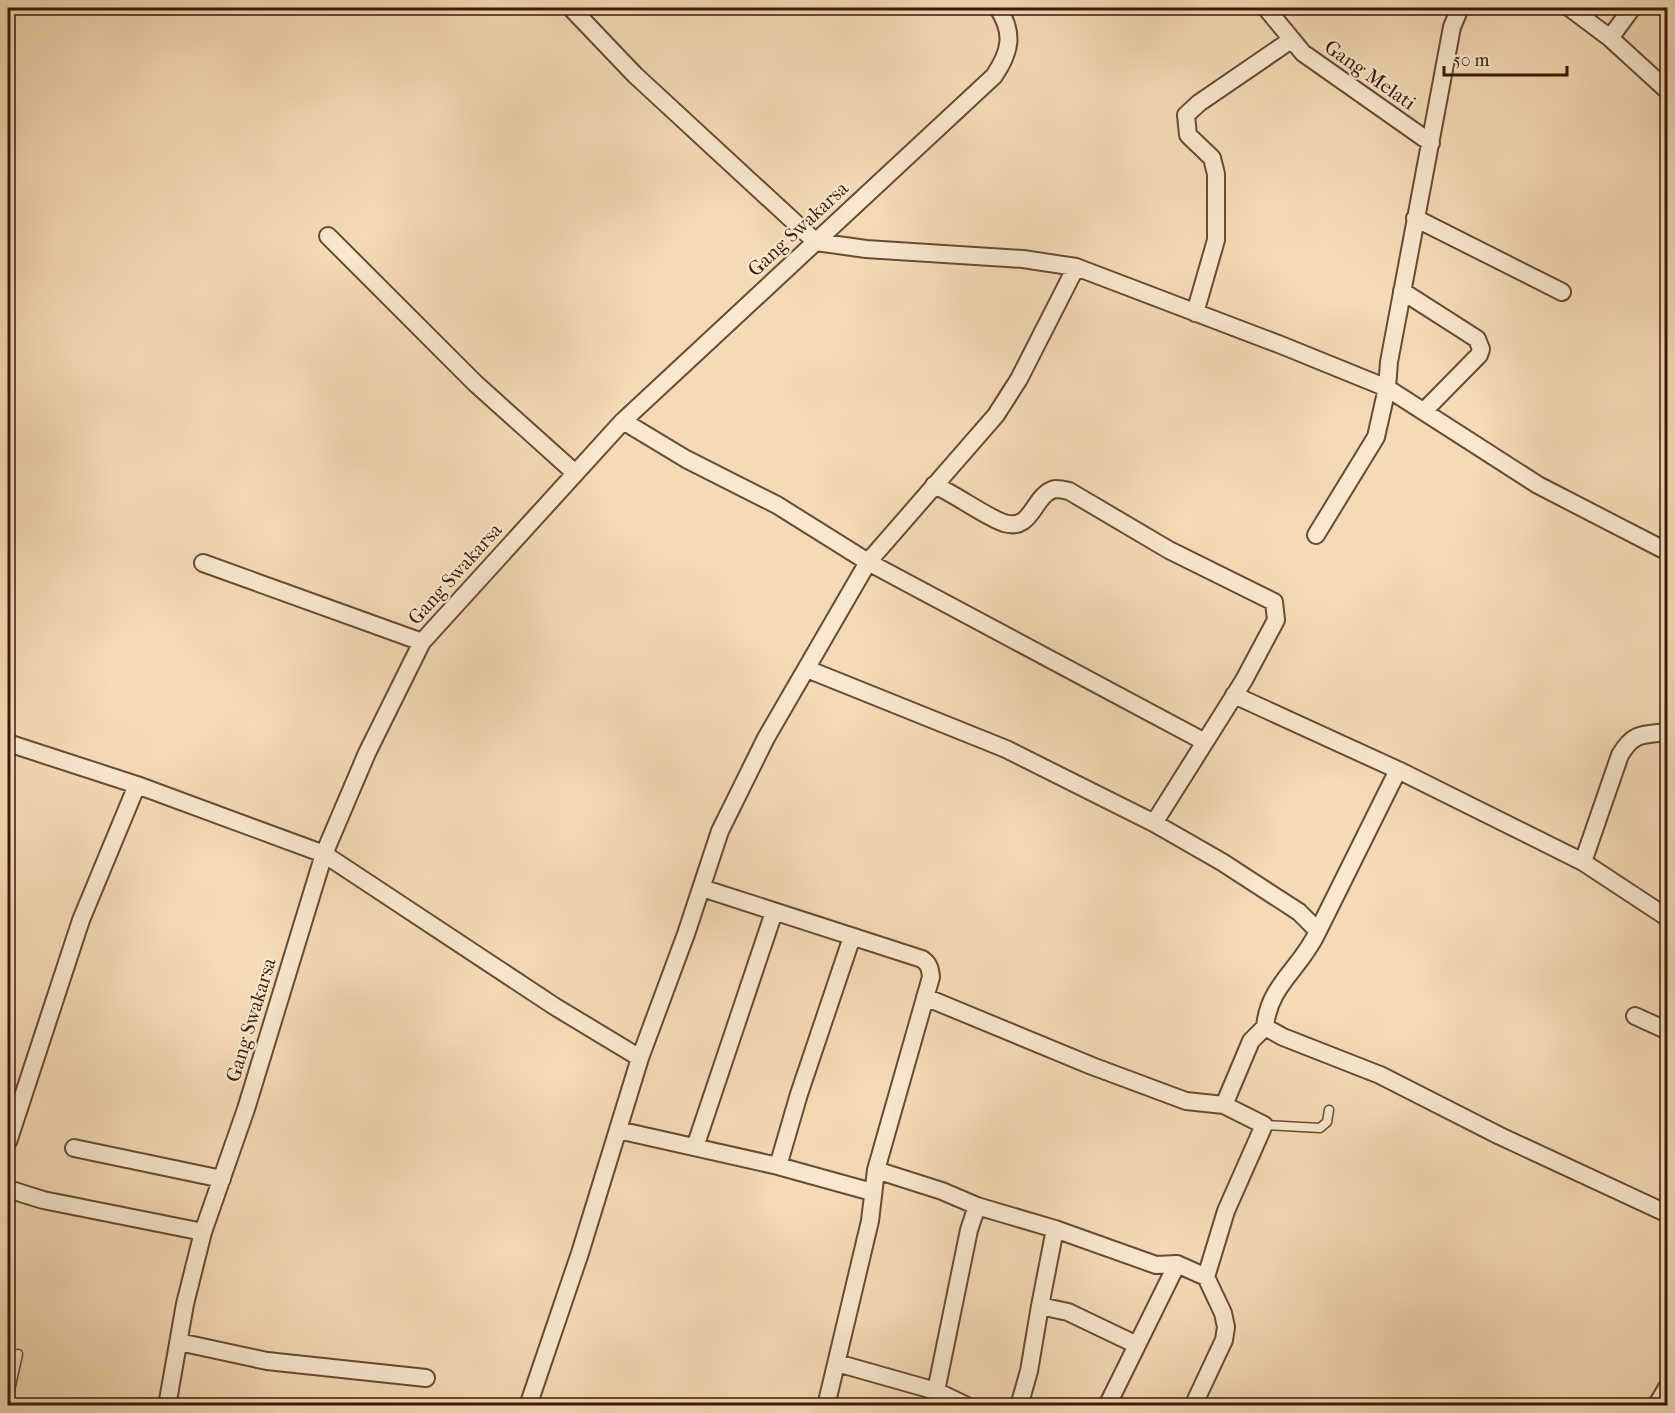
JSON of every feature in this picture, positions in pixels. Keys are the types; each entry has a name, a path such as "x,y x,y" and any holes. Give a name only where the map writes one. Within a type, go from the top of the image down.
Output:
{"street":[{"path":"571,8 635,75 816,242 866,249 1023,259 1076,267 1387,388 1538,485 1668,552"},
{"name":"Gang Swakarsa","path":"167,1406 185,1304 203,1232 222,1179 324,854 367,753 422,642 574,472 623,421 994,76 1005,59 1009,37 1006,21 998,8"},
{"name":"Gang Melati","path":"1266,8 1291,40 1333,76 1431,143"},
{"path":"1316,536 1376,437 1387,388 1415,218 1452,27 1460,8"},
{"path":"1570,8 1610,38 1668,91"},
{"path":"1610,38 1632,8"},
{"path":"1194,313 1216,240 1216,174 1212,158 1188,135 1186,115 1199,103 1291,40"},
{"path":"1415,218 1562,292"},
{"path":"328,236 475,383 574,472"},
{"path":"528,1406 580,1253 640,1058 702,888 720,831 765,738 868,562 996,416 1019,379 1076,267"},
{"path":"1402,291 1477,339 1481,349 1479,355 1424,411"},
{"path":"623,421 686,459 777,505 868,562 1205,742"},
{"path":"934,485 1005,523 1012,524 1018,524 1030,517 1044,496 1054,489 1069,491 1169,550 1274,602 1276,620 1234,695 1154,823"},
{"path":"203,563 422,642"},
{"path":"807,669 1006,749 1154,823 1222,862 1299,912 1318,931"},
{"path":"1234,695 1398,770 1583,861 1668,918"},
{"path":"1583,861 1620,755 1634,736 1668,732"},
{"path":"8,743 137,785 324,854 554,1006 640,1058"},
{"path":"1224,1105 1251,1041 1265,1027 1271,997 1310,948 1398,770"},
{"path":"8,1142 81,920 137,785"},
{"path":"702,888 922,959 928,963 931,976 876,1170 870,1221 826,1406"},
{"path":"695,1147 774,912"},
{"path":"778,1166 799,1094 852,937"},
{"path":"925,997 1092,1066 1186,1101 1224,1105 1264,1125 1226,1211 1206,1277"},
{"path":"1635,1016 1668,1031"},
{"path":"1265,1027 1283,1037 1380,1075 1500,1136 1668,1214"},
{"path":"618,1130 778,1166 872,1192"},
{"path":"74,1149 222,1179"},
{"path":"876,1170 942,1191 977,1206 1055,1228 1156,1264 1177,1264 1206,1277 1223,1313 1226,1327 1224,1340 1193,1406"},
{"path":"8,1189 54,1202 203,1232"},
{"path":"936,1390 964,1253 977,1206"},
{"path":"1019,1406 1029,1371 1055,1228"},
{"path":"1107,1406 1177,1264"},
{"path":"1040,1306 1068,1312 1137,1345"},
{"path":"179,1342 267,1361 426,1378"},
{"path":"837,1363 936,1390 967,1406"},
{"path":"1659,1404 1668,1386"}],"lane":[{"path":"1264,1125 1320,1128 1327,1122 1329,1110"},
{"path":"8,1399 18,1354"}]}
